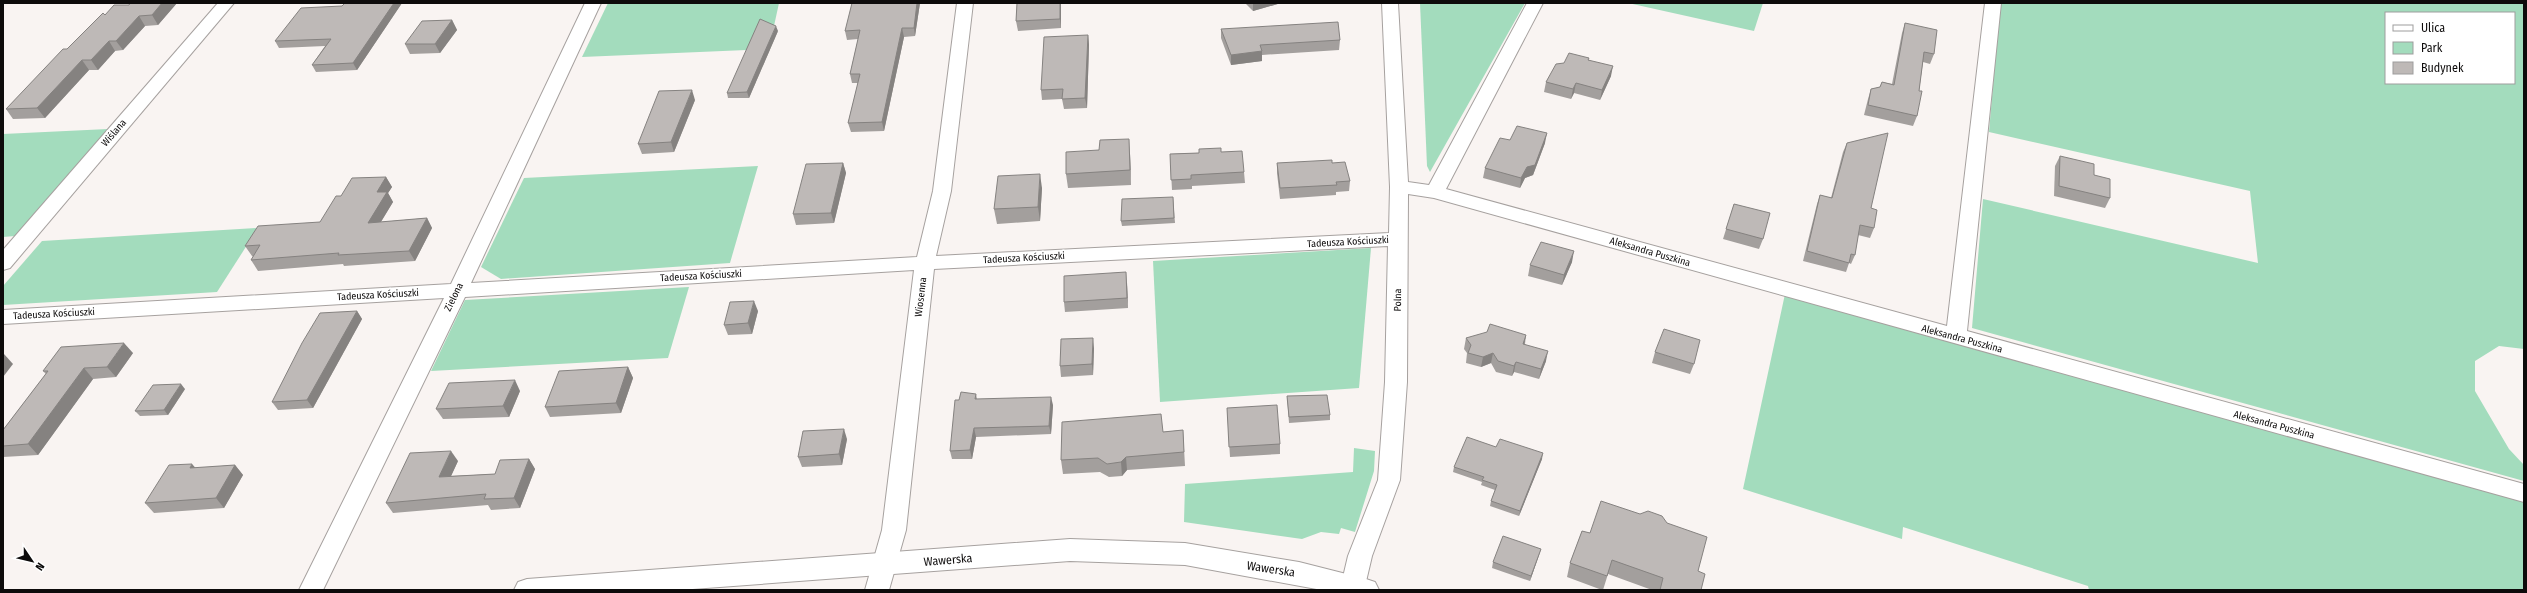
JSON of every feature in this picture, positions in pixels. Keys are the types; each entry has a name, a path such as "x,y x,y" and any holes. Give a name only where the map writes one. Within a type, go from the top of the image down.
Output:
{"street":[{"name":"Wiślana","path":"3,263 226,3"},
{"name":"Zielona","path":"312,590 458,290 593,3"},
{"name":"Wiosenna","path":"877,590 894,530 926,263 942,191 965,3"},
{"name":"Polna","path":"1357,589 1360,556 1389,480 1396,382 1399,187 1390,3"},
{"path":"1435,192 1535,3"},
{"path":"1956,337 1993,3"},
{"name":"Aleksandra Puszkina","path":"1399,187 1435,192 2524,493"},
{"name":"Tadeusza Kościuszki","path":"3,317 926,263 1399,239"},
{"name":"Wawerska","path":"527,590 885,565 1070,550 1185,554 1300,573 1357,589"}],"green space":[{"path":"608,3 779,3 769,49 582,57"},
{"path":"1420,3 1525,3 1430,172 1427,166"},
{"path":"1628,3 1763,3 1754,31"},
{"path":"2000,3 2524,3 2524,349 2499,346 2475,361 2475,391 2509,449 2524,465 2524,481 1972,328 1983,199 2258,263 2250,191 1989,132"},
{"path":"108,129 15,236 3,237 3,134"},
{"path":"758,166 730,263 501,279 481,267 524,178"},
{"path":"258,228 217,292 3,305 3,286 42,241"},
{"path":"1371,248 1359,388 1160,402 1153,261"},
{"path":"689,287 668,358 431,371 465,300"},
{"path":"1785,294 2524,502 2524,590 2089,590 2088,586 1903,527 1902,539 1743,489"},
{"path":"1354,448 1375,451 1374,471 1355,532 1341,528 1339,534 1321,532 1302,539 1184,522 1185,484 1353,472"}],"building":[{"path":"130,3 162,3 152,15 139,16 116,41 109,41 91,60 82,60 37,108 6,109 63,49 67,49 103,13 105,15 114,5 129,5"},
{"path":"345,3 394,3 353,63 312,65 331,39 275,41 301,8 342,6"},
{"path":"852,3 917,3 914,28 902,28 882,122 848,123 860,74 850,74 860,30 845,31"},
{"path":"1017,3 1060,3 1060,19 1016,21"},
{"path":"760,19 776,26 747,92 727,93"},
{"path":"452,20 435,44 405,44 422,21"},
{"path":"1338,22 1340,40 1260,45 1262,51 1231,55 1221,29"},
{"path":"1905,23 1937,30 1934,54 1924,52 1919,91 1922,91 1917,116 1868,105 1871,89 1880,87 1882,82 1894,85"},
{"path":"1088,35 1085,98 1062,99 1063,89 1041,90 1044,37"},
{"path":"1569,53 1589,58 1588,60 1613,66 1602,90 1576,83 1573,89 1546,82 1556,64 1564,63"},
{"path":"692,90 671,142 638,144 659,91"},
{"path":"1517,126 1547,133 1535,165 1527,167 1521,178 1485,168 1500,138 1510,140"},
{"path":"1888,133 1871,208 1877,210 1874,228 1860,225 1855,255 1851,254 1849,263 1807,251 1820,195 1832,198 1847,143"},
{"path":"1129,139 1130,170 1066,174 1066,152 1099,150 1100,140"},
{"path":"1221,148 1221,152 1242,151 1244,172 1191,175 1191,179 1171,180 1170,154 1199,153 1199,149"},
{"path":"2060,156 2094,164 2094,175 2110,179 2110,198 2059,186"},
{"path":"1332,160 1332,163 1345,162 1350,181 1336,182 1337,185 1280,188 1277,163"},
{"path":"843,163 831,213 793,214 806,164"},
{"path":"1040,174 1038,207 994,209 998,176"},
{"path":"386,177 377,192 387,192 368,223 427,218 409,251 338,255 339,253 251,260 260,245 245,246 258,226 320,222 336,196 341,196 352,178"},
{"path":"1173,197 1174,218 1121,221 1122,199"},
{"path":"1734,204 1770,213 1763,239 1726,229"},
{"path":"1541,242 1574,251 1564,275 1530,265"},
{"path":"1126,272 1127,298 1064,302 1064,276"},
{"path":"754,301 748,323 724,325 730,302"},
{"path":"357,311 307,400 272,402 302,343 320,313"},
{"path":"1490,324 1526,335 1523,344 1548,351 1541,369 1516,362 1514,366 1498,361 1493,353 1483,357 1468,353 1471,345 1466,338 1487,332"},
{"path":"1664,329 1700,340 1694,364 1655,352"},
{"path":"1093,338 1092,364 1060,366 1061,339"},
{"path":"124,343 107,367 84,368 28,444 3,446 3,430 48,371 43,371 61,347"},
{"path":"628,367 616,403 545,407 559,371"},
{"path":"515,380 503,406 436,409 449,383"},
{"path":"181,384 164,410 135,411 153,385"},
{"path":"961,392 976,394 975,399 1051,397 1049,426 974,428 970,450 950,451 955,400 959,400"},
{"path":"1327,395 1330,415 1289,417 1287,396"},
{"path":"1277,405 1280,444 1229,447 1227,408"},
{"path":"1161,414 1163,432 1183,430 1184,452 1126,457 1121,462 1107,464 1098,458 1061,460 1062,422"},
{"path":"844,429 839,454 798,457 803,431"},
{"path":"1467,437 1496,447 1500,439 1543,453 1520,511 1491,501 1497,485 1482,480 1484,477 1454,467"},
{"path":"451,451 439,477 495,474 500,460 529,459 514,498 484,499 486,494 386,503 410,453"},
{"path":"192,464 190,468 235,465 216,498 145,503 169,465"},
{"path":"1601,501 1640,514 1648,511 1662,516 1667,523 1707,537 1698,571 1705,574 1701,590 1660,590 1663,578 1612,560 1607,576 1570,563 1582,531 1590,533"},
{"path":"1503,536 1541,549 1531,576 1493,562"}]}
